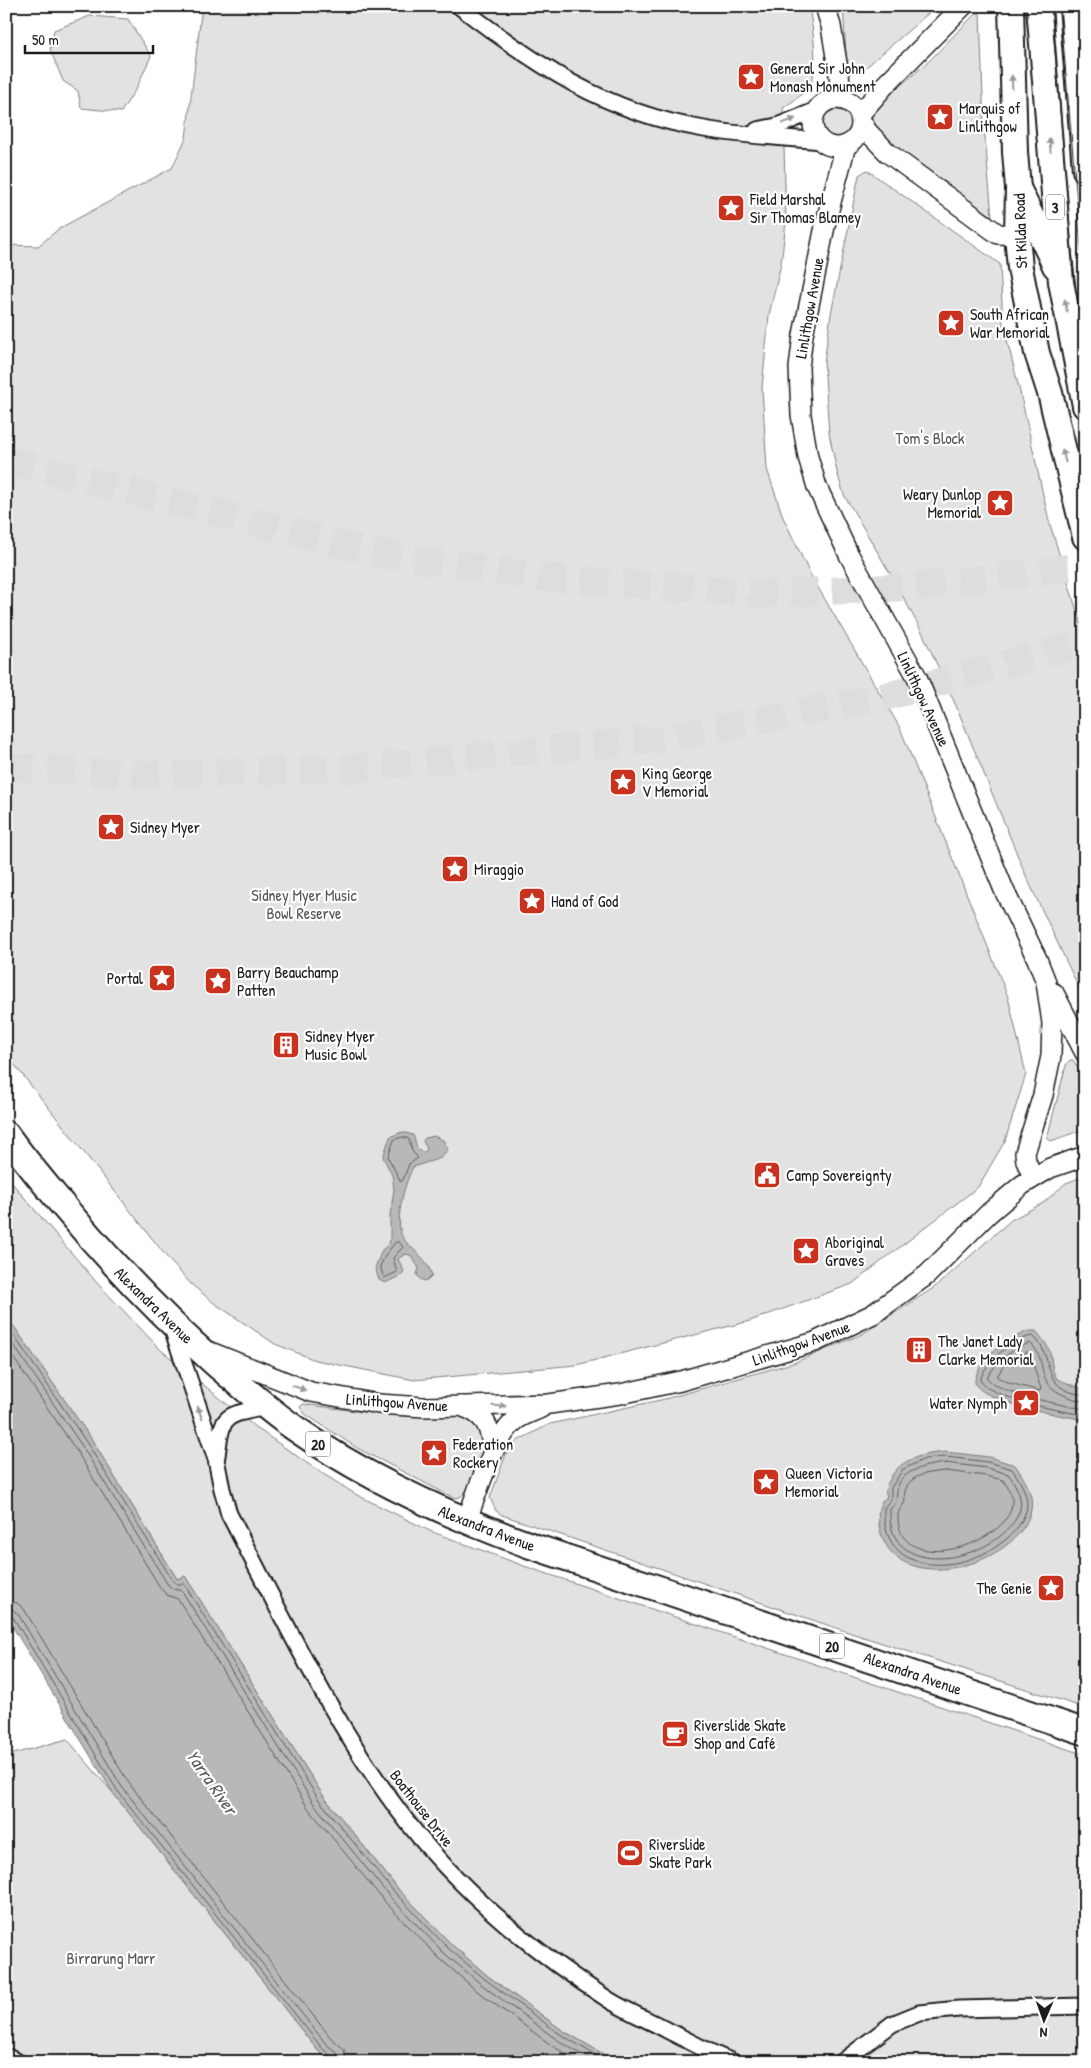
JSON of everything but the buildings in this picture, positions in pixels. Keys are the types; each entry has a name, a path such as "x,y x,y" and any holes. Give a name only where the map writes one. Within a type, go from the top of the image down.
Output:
{"highway":[{"name":"Alexandra Avenue","path":"11,1143 105,1256 171,1324 266,1407 312,1440 410,1496 466,1522 560,1556 1085,1732"}],"main road":[{"name":"St Kilda Road","path":"1011,6 1015,152 1018,188 1016,235 1026,302 1037,354 1050,392 1085,537"},
{"name":"3","path":"1039,6 1061,282 1085,406"},
{"path":"1072,6 1085,170"},
{"path":"1018,188 1061,282"}],"street":[{"path":"459,6 520,52 584,90 644,115 725,133 824,143 841,147 848,145 881,153 904,165"},
{"path":"825,6 844,100"},
{"path":"848,145 860,132 860,117 899,70 963,6"},
{"path":"824,143 816,136 813,123 826,91 831,62 830,26"},
{"path":"725,133 764,129 819,108 830,100 844,100 872,87 899,70"},
{"path":"844,100 852,104 877,142 904,165 998,234 1016,235"},
{"name":"Linlithgow Avenue","path":"824,143 828,178 826,221"},
{"name":"Linlithgow Avenue","path":"848,145 826,221 803,335 799,368 801,415 808,456 817,488 849,555 917,677 1004,890 1036,959 1050,998 1052,1038 1049,1072 1026,1153 1026,1161 1033,1176"},
{"path":"1036,959 1085,1054"},
{"name":"Linlithgow Avenue","path":"196,1346 281,1381 324,1396 379,1404 460,1406 549,1404 612,1395 681,1381 815,1342 878,1311 922,1279 951,1253 989,1213 1033,1176 1085,1156"},
{"name":"Boathouse Drive","path":"171,1324 216,1459 222,1489 230,1514 286,1624 335,1714 408,1824 448,1869 492,1912 572,1975 611,2001 699,2047 733,2062"},
{"name":"Linlithgow Avenue","path":"466,1522 493,1452 509,1427 517,1419 549,1404"},
{"path":"460,1406 478,1414 484,1420 490,1433 493,1452"},
{"name":"Boathouse Drive","path":"216,1459 220,1430 225,1420 237,1414 266,1407"},
{"path":"842,2062 892,2024 919,2013 959,2009 1085,2006"},
{"path":"6,2054 22,2062"}],"green space":[{"name":"Sidney Myer Music Bowl Reserve","path":"202,6 809,6 815,60 812,81 802,94 783,108 786,222 781,264 769,315 762,388 767,469 783,517 809,572 900,728 1008,997 1026,1074 1005,1141 978,1187 852,1284 750,1321 576,1365 414,1380 315,1360 275,1344 214,1303 191,1284 170,1261 6,1054 6,245 38,246 60,228 172,168 186,138"},
{"path":"843,6 937,6 864,69 847,71"},
{"path":"980,12 984,127 992,216 942,183 903,153 886,138 875,123 870,111 927,63 974,15"},
{"path":"90,16 128,19 151,56 137,87 121,112 81,108 78,91 63,81 50,49 54,30"},
{"path":"837,110 848,114 852,125 848,136 837,140 826,136 822,125 826,114"},
{"name":"Tom's Block","path":"867,170 1000,264 1003,324 1049,521 1085,637 1085,1001 1026,876 957,708 923,634 844,495 837,472 829,433 824,362 831,314 859,175"},
{"path":"1070,1060 1073,1060 1085,1079 1085,1129 1051,1141 1047,1138 1066,1065"},
{"path":"6,1176 98,1284 161,1350 255,1427 357,1495 430,1531 524,1566 1085,1755 1085,2062 617,2062 562,2030 489,1977 452,1945 399,1890 324,1797 185,1576 177,1579 92,1440 6,1315"},
{"path":"1085,1176 1085,1708 854,1634 502,1515 496,1511 490,1498 506,1454 517,1441 550,1424 665,1399 796,1362 862,1334 935,1287 1011,1220 1043,1203 1066,1183"},
{"path":"303,1404 378,1414 458,1416 471,1421 478,1429 482,1438 480,1461 464,1494 454,1498 357,1448 305,1414 300,1407"},
{"name":"Birrarung Marr","path":"67,1739 113,1793 319,2052 331,2062 6,2062 6,1756"}],"water":[{"path":"402,1132 413,1135 417,1148 421,1152 425,1152 427,1149 423,1141 425,1138 434,1136 443,1140 448,1149 441,1158 413,1167 406,1183 401,1205 400,1226 402,1235 406,1242 425,1261 432,1276 427,1281 421,1280 417,1275 419,1268 410,1255 405,1254 398,1259 404,1271 402,1275 385,1283 379,1280 375,1268 382,1250 389,1244 390,1240 390,1216 394,1189 392,1175 383,1157 390,1137"},
{"name":"Yarra River","path":"6,1315 92,1440 177,1579 185,1576 324,1797 399,1890 452,1945 489,1977 562,2030 617,2062 331,2062 319,2052 113,1793 6,1616"},
{"path":"1028,1331 1036,1331 1045,1342 1050,1352 1053,1371 1057,1379 1085,1390 1085,1420 1010,1403 983,1392 976,1385 975,1381 980,1367 989,1355 1007,1341"},
{"path":"946,1452 989,1457 1015,1465 1025,1480 1032,1504 1022,1530 1004,1547 981,1560 955,1567 929,1569 906,1563 889,1549 879,1525 879,1509 881,1502 887,1497 887,1485 900,1466 914,1458"}],"tunnel":[{"path":"6,460 380,554 542,577 762,594 909,587 1050,571 1085,565"},
{"path":"6,767 153,775 354,768 663,739 880,698 1085,643"}],"tram line":[{"path":"1051,6 1072,250 1077,298 1085,340"},
{"path":"1060,6 1085,293"}],"place":[{"name":"General Sir John Monash Monument","path":"751,77"},
{"name":"Marquis of Linlithgow","path":"940,117"},
{"name":"Field Marshal Sir Thomas Blamey","path":"731,208"},
{"name":"South African War Memorial","path":"951,323"},
{"name":"Weary Dunlop Memorial","path":"1000,503"},
{"name":"King George V Memorial","path":"623,782"},
{"name":"Sidney Myer","path":"111,827"},
{"name":"Miraggio","path":"455,869"},
{"name":"Hand of God","path":"532,901"},
{"name":"Portal","path":"162,978"},
{"name":"Barry Beauchamp Patten","path":"218,981"},
{"name":"Sidney Myer Music Bowl","path":"286,1045"},
{"name":"Camp Sovereignty","path":"767,1175"},
{"name":"Aboriginal Graves","path":"806,1251"},
{"name":"The Janet Lady Clarke Memorial","path":"919,1350"},
{"name":"Water Nymph","path":"1026,1403"},
{"name":"Federation Rockery","path":"434,1453"},
{"name":"Queen Victoria Memorial","path":"766,1482"},
{"name":"The Genie","path":"1051,1588"},
{"name":"Riverslide Skate Shop and Café","path":"675,1734"},
{"name":"Riverslide Skate Park","path":"630,1853"}]}
